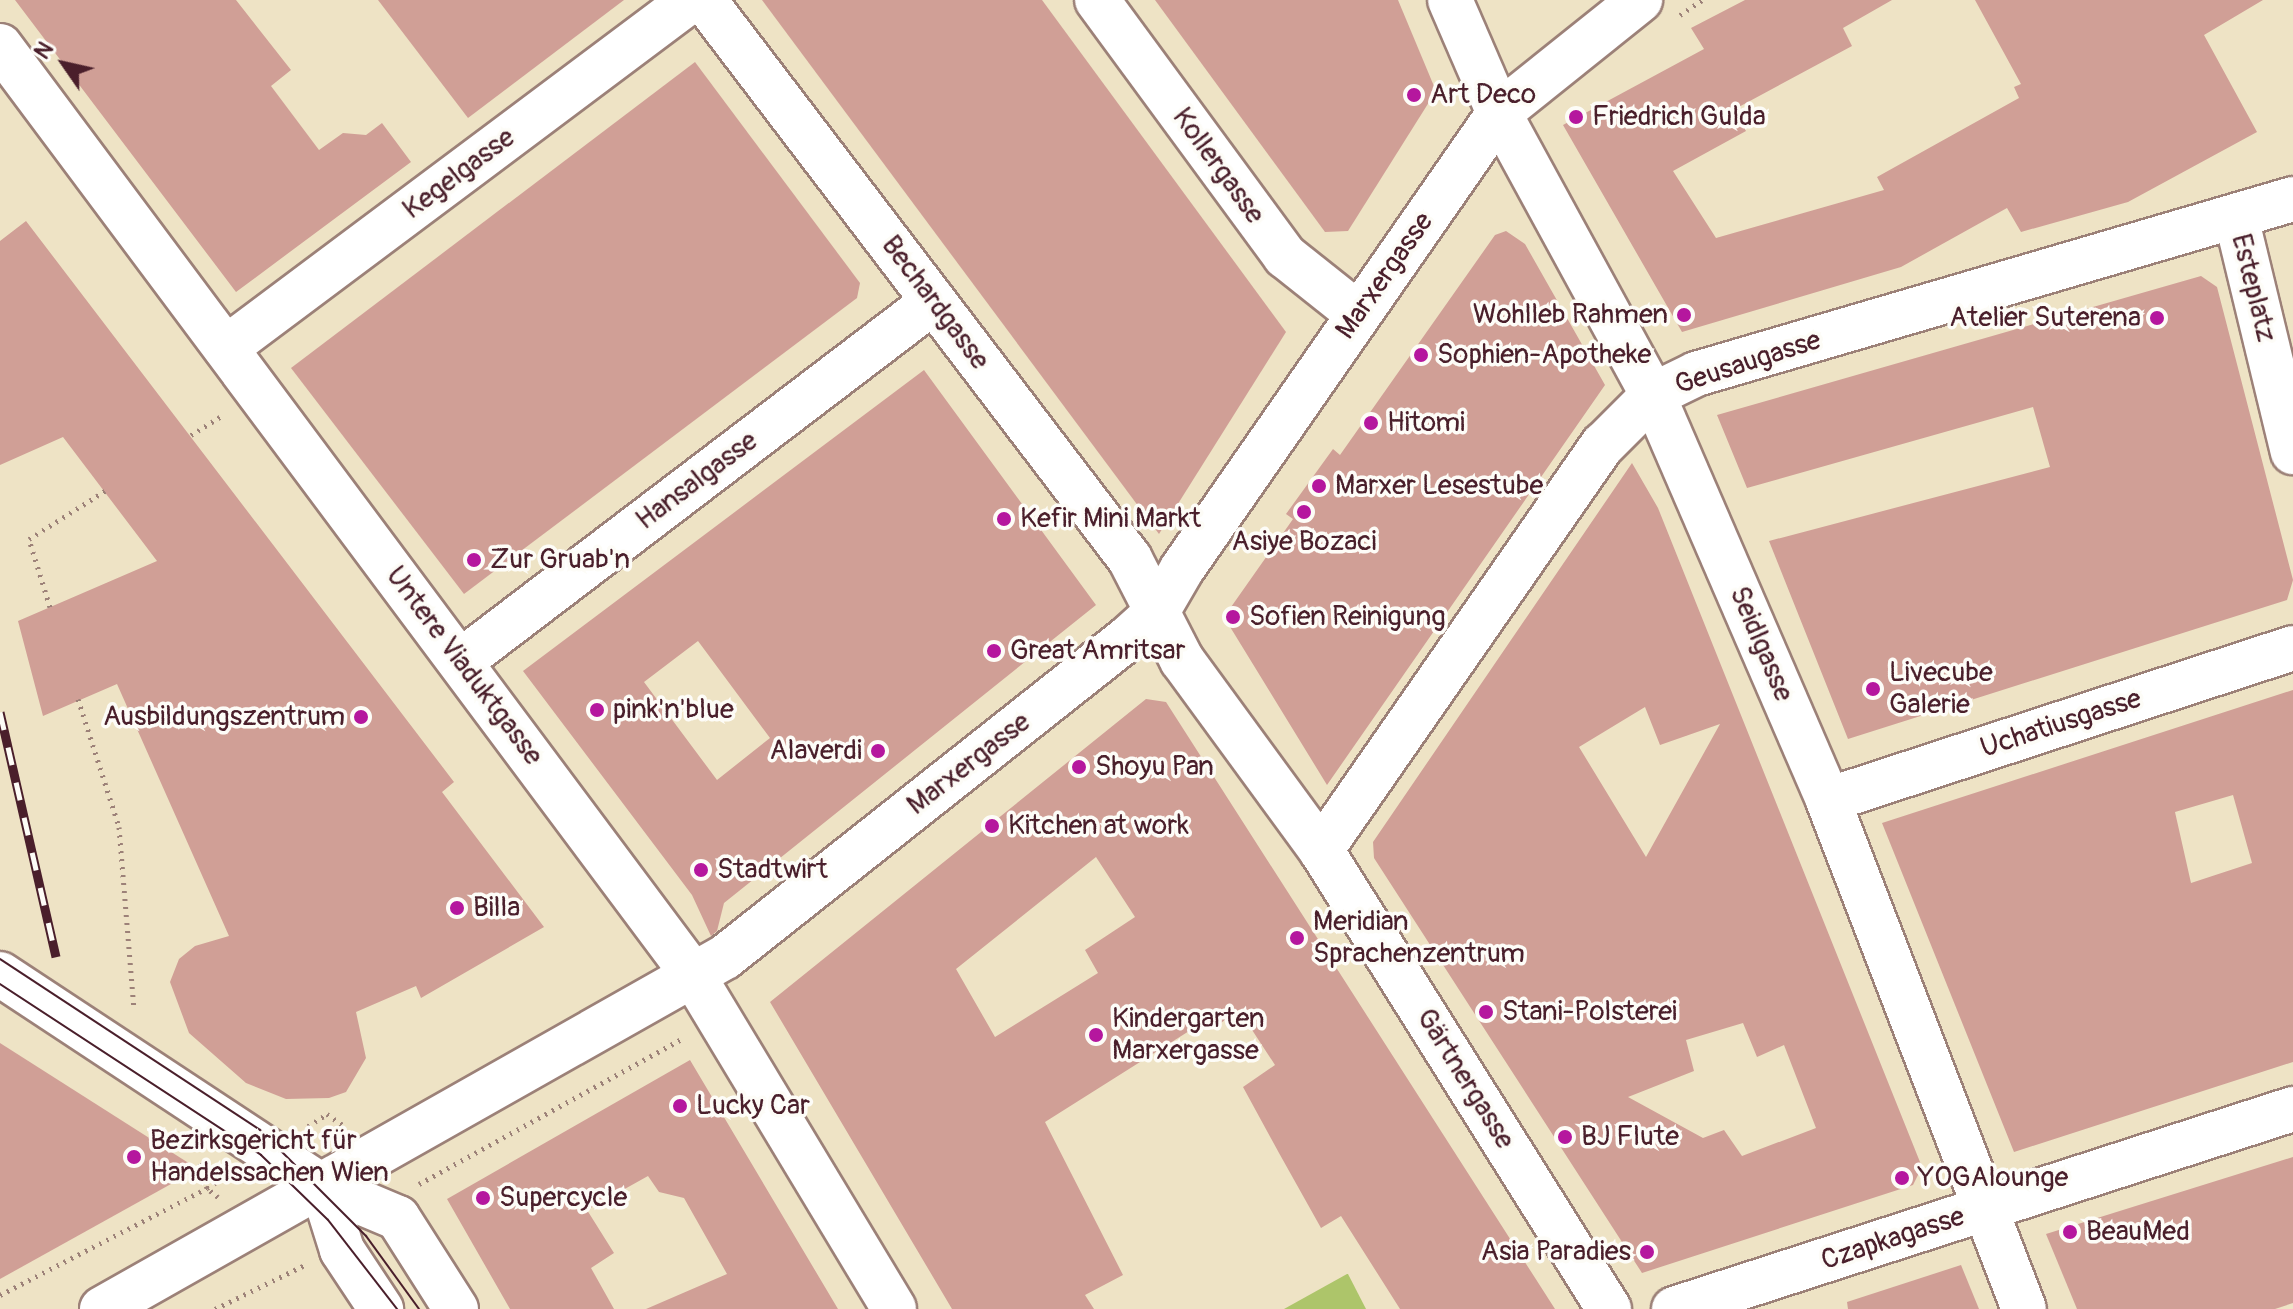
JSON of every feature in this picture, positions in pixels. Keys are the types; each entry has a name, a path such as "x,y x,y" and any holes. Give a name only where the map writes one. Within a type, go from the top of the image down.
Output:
{"street":[{"name":"Kegelgasse","path":"226,348 691,0"},
{"name":"Bechardgasse","path":"704,0 1130,559 1157,612"},
{"name":"Kollergasse","path":"1097,0 1285,256 1358,314"},
{"name":"Seidlgasse","path":"1450,0 1499,113 1653,395 1828,800 2024,1309"},
{"name":"Marxergasse","path":"102,1309 322,1186 691,972 725,957 1157,612 1182,569 1499,113 1640,0"},
{"name":"Untere Viaduktgasse","path":"0,46 691,972 894,1309"},
{"name":"Geusaugasse","path":"1321,850 1603,445 1653,395 1696,374 2293,199"},
{"name":"Esteplatz","path":"2236,217 2293,452"},
{"name":"Hansalgasse","path":"461,661 934,301"},
{"name":"Gärtnergasse","path":"1157,612 1182,660 1321,850 1609,1309"},
{"name":"Uchatiusgasse","path":"1828,800 2293,648"},
{"path":"0,974 138,1061 322,1186 398,1218 456,1309"},
{"name":"Czapkagasse","path":"1674,1309 2293,1109"},
{"path":"322,1186 342,1250 381,1309"}],"path":[{"path":"50,607 29,539 105,491"},
{"path":"78,699 119,827 138,1061"},
{"path":"0,1295 207,1188 205,1164 193,1156"},
{"path":"215,1309 303,1265"}],"green space":[{"path":"1347,1274 1366,1309 1284,1309"}],"building":[{"path":"15,0 236,0 291,70 271,86 319,150 343,133 366,135 382,123 411,162 236,292"},
{"path":"378,0 624,0 468,118"},
{"path":"762,0 1042,0 1286,332 1159,534"},
{"path":"1155,0 1398,0 1436,91 1348,231 1325,232"},
{"path":"1745,0 1892,0 1843,28 1852,46 1735,109 1746,131 1673,171 1716,238 1884,190 1877,177 2019,98 2014,87 2021,84 1975,0 2263,0 2204,35 2257,132 2128,202 2021,232 2007,208 1901,267 1682,332 1563,125 1704,49 1691,28"},
{"path":"695,62 860,283 857,298 464,594 291,368"},
{"path":"26,221 454,782 442,792 544,927 421,998 416,986 356,1012 366,1058 346,1092 329,1098 286,1099 246,1083 189,1033 170,982 179,959 195,946 229,936 117,684 43,716 18,621 157,561 63,437 0,465 0,241"},
{"path":"1506,231 1525,244 1605,385 1327,785 1224,617 1293,519 1286,514 1333,449 1340,455 1495,235"},
{"path":"2201,276 2217,287 2293,580 2287,600 1848,739 1769,541 2050,467 2033,407 1747,488 1717,415"},
{"path":"924,370 1096,605 724,903 717,931 711,936 692,895 523,671","holes":["698,641 770,738 717,780 644,682"]},
{"path":"1632,463 1658,508 1922,1167 1913,1185 1642,1273 1374,858 1373,842","holes":["1645,707 1660,745 1720,724 1646,857 1579,747","1743,1023 1757,1057 1784,1045 1816,1128 1742,1156 1724,1130 1703,1138 1628,1097 1694,1071 1686,1040"]},
{"path":"2293,690 2293,1062 2014,1152 1882,823","holes":["2233,795 2252,863 2191,883 2175,812"]},
{"path":"1146,699 1166,702 1555,1309 1400,1309 1341,1216 1321,1228 1243,1087 1275,1065 1239,1010 1211,1030 1205,1021 1045,1122 1123,1275 1085,1295 1094,1309 952,1309 770,1002","holes":["1096,857 1135,917 1085,950 1098,973 995,1037 956,969"]},
{"path":"0,1043 198,1169 0,1279"},
{"path":"690,1060 838,1309 646,1309 727,1274 684,1198 659,1192 648,1176 587,1210 614,1253 591,1268 614,1309 510,1309 447,1199"},
{"path":"2293,1157 2293,1303 2275,1309 2077,1309 2046,1234"},
{"path":"1961,1265 1979,1309 1848,1309 1847,1302"}],"tram line":[{"path":"0,959 260,1130 366,1236 419,1309"},
{"path":"0,984 261,1155 328,1220 397,1309"}],"railway":[{"path":"0,712 56,957"}],"place":[{"name":"Art Deco","path":"1414,95"},
{"name":"Friedrich Gulda","path":"1576,117"},
{"name":"Wohlleb Rahmen","path":"1684,315"},
{"name":"Atelier Suterena","path":"2157,318"},
{"name":"Sophien-Apotheke","path":"1421,355"},
{"name":"Hitomi","path":"1371,423"},
{"name":"Marxer Lesestube","path":"1319,486"},
{"name":"Asiye Bozaci","path":"1304,512"},
{"name":"Kefir Mini Markt","path":"1004,519"},
{"name":"Zur Gruab'n","path":"474,560"},
{"name":"Sofien Reinigung","path":"1233,617"},
{"name":"Great Amritsar","path":"994,651"},
{"name":"Livecube Galerie","path":"1873,689"},
{"name":"pink'n'blue","path":"597,710"},
{"name":"Ausbildungszentrum","path":"361,717"},
{"name":"Alaverdi","path":"878,751"},
{"name":"Shoyu Pan","path":"1079,767"},
{"name":"Kitchen at work","path":"992,826"},
{"name":"Stadtwirt","path":"701,870"},
{"name":"Billa","path":"457,908"},
{"name":"Meridian Sprachenzentrum","path":"1297,938"},
{"name":"Stani-Polsterei","path":"1486,1012"},
{"name":"Kindergarten Marxergasse","path":"1096,1035"},
{"name":"Lucky Car","path":"680,1106"},
{"name":"BJ Flute","path":"1565,1137"},
{"name":"Bezirksgericht für Handelssachen Wien","path":"134,1157"},
{"name":"YOGAlounge","path":"1902,1178"},
{"name":"Supercycle","path":"483,1198"},
{"name":"BeauMed","path":"2070,1232"},
{"name":"Asia Paradies","path":"1647,1252"}]}
